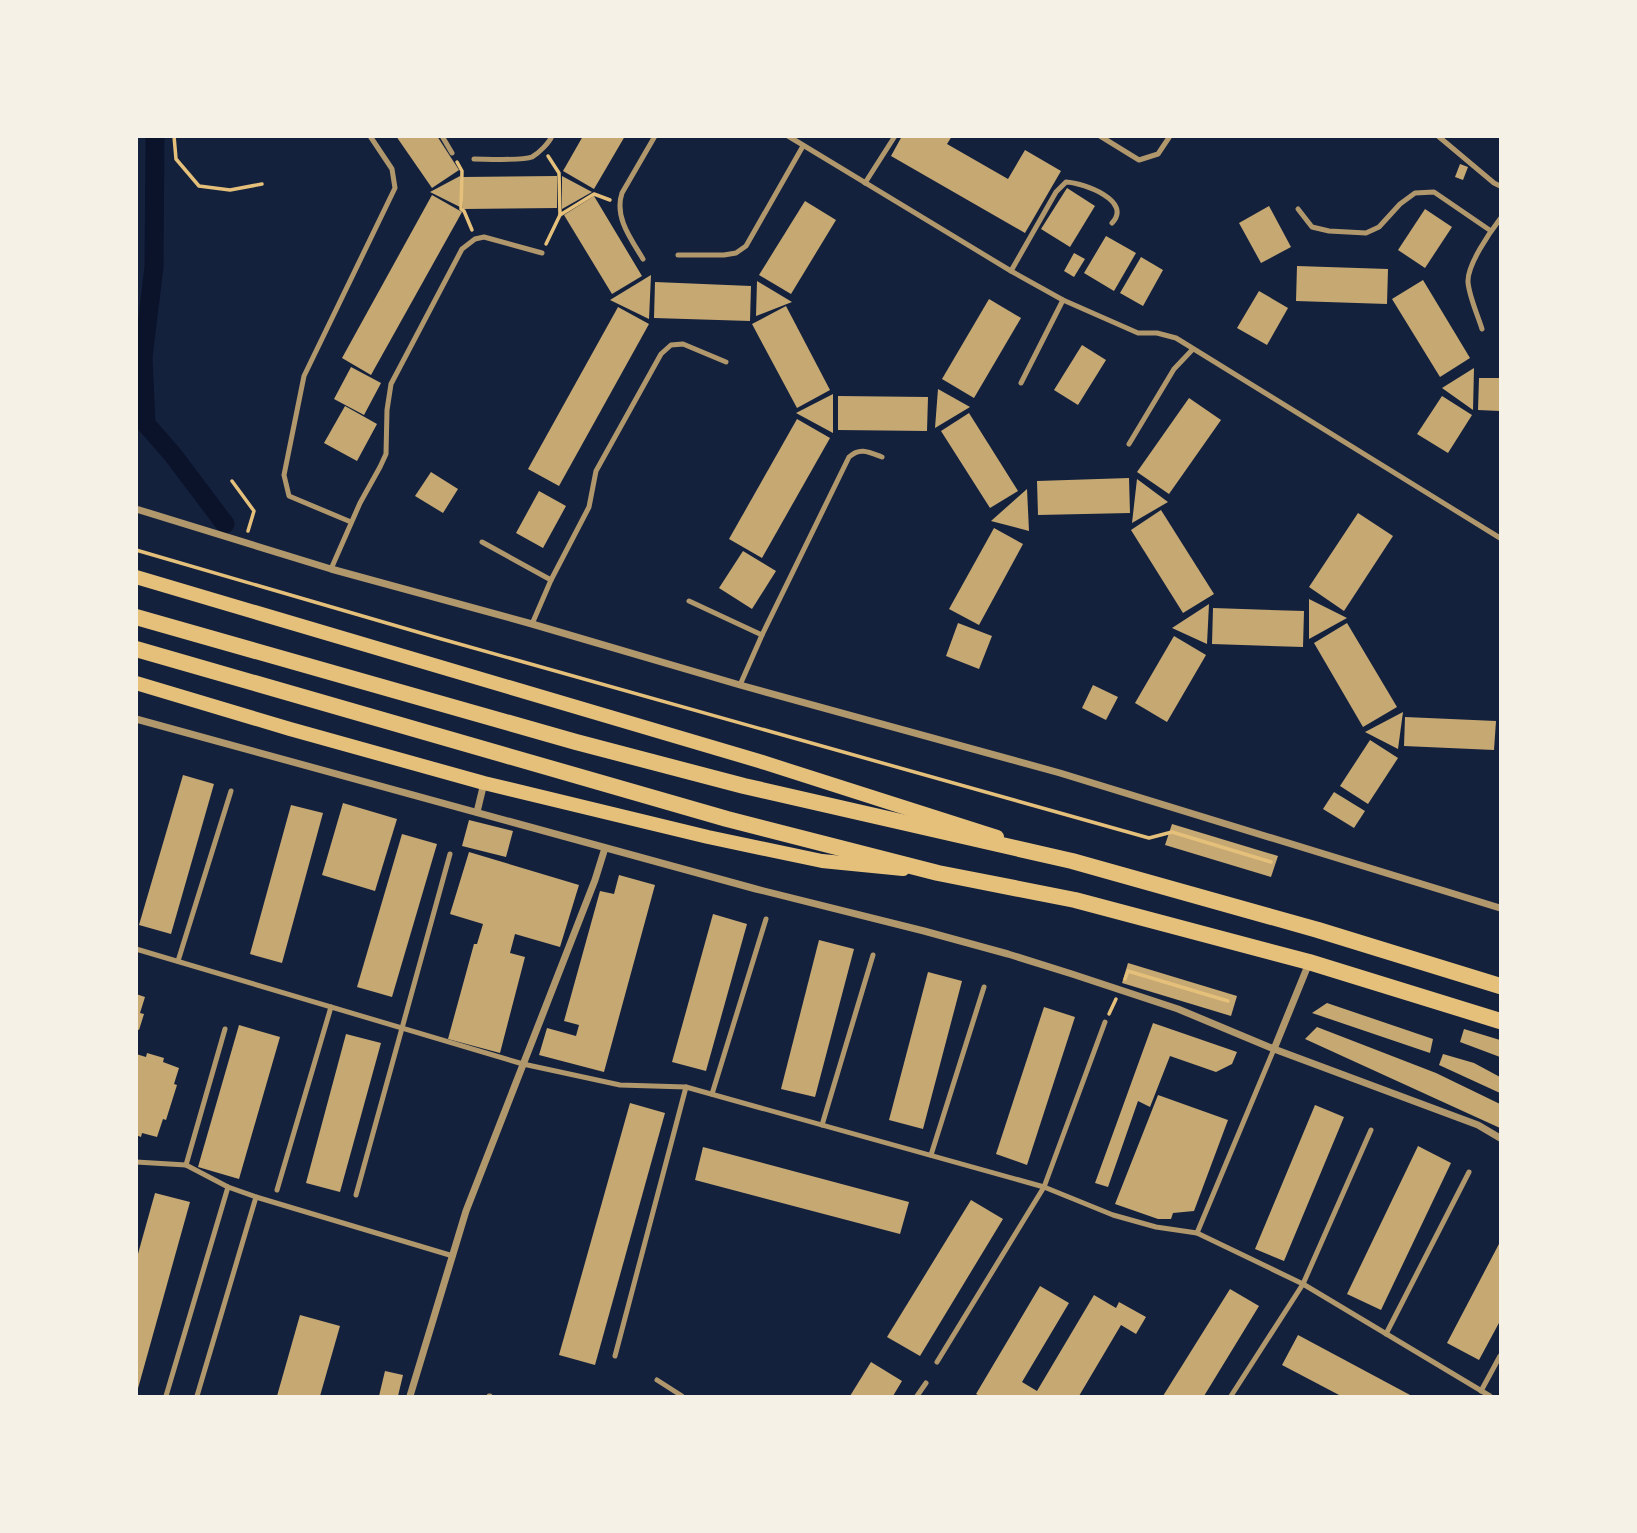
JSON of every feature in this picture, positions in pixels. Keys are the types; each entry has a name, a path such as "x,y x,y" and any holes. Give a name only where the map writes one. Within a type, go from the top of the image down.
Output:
{"main road":[{"path":"136,577 759,761 1072,861 1318,929 1500,986"},
{"path":"136,617 576,742 744,786 1072,861"},
{"path":"136,649 727,819 938,873 1075,900 1309,962 1500,1021"},
{"path":"136,683 484,783 708,837 822,861 938,873"}],"street":[{"path":"136,509 331,569 1060,773 1500,908"},
{"path":"136,719 606,848 1008,954 1178,1009 1274,1049 1478,1125 1500,1138"},
{"path":"477,812 484,783"},
{"path":"410,1396 466,1211 606,848"},
{"path":"1274,1049 1309,962"}],"lane":[{"path":"351,522 289,496 284,475 304,376 396,188 392,169 370,136"},
{"path":"442,136 452,153"},
{"path":"474,159 531,157 549,142 552,136"},
{"path":"643,259 624,226 618,203 655,136"},
{"path":"788,136 1062,300 1138,333 1157,333 1176,338 1500,538"},
{"path":"864,183 895,136"},
{"path":"1100,136 1139,160 1158,154 1170,136"},
{"path":"1438,136 1500,186"},
{"path":"678,255 724,255 736,253 746,246 803,146"},
{"path":"1010,271 1056,192 1066,182 1076,182 1111,200 1119,211 1118,218 1112,223"},
{"path":"1298,209 1312,227 1366,233 1380,227 1400,204 1415,193 1434,192 1491,231"},
{"path":"1482,329 1468,284 1469,274 1500,219"},
{"path":"331,569 351,522 386,454 387,410 391,384 462,249 475,239 484,237 542,253"},
{"path":"1021,383 1062,300"},
{"path":"533,624 551,580 589,507 596,471 661,354 671,345 683,344 726,362"},
{"path":"1129,444 1174,369 1193,349"},
{"path":"740,685 849,457 862,450 882,457"},
{"path":"482,542 551,580"},
{"path":"688,601 762,635"},
{"path":"178,961 231,791"},
{"path":"356,1195 450,854"},
{"path":"712,1094 766,919"},
{"path":"136,949 523,1064 620,1085 686,1087 1044,1187 1113,1215 1156,1227 1197,1233 1303,1284 1490,1396"},
{"path":"822,1125 873,955"},
{"path":"931,1155 984,987"},
{"path":"277,1190 331,1007"},
{"path":"937,1362 1044,1187 1105,1022"},
{"path":"186,1165 225,1029"},
{"path":"1197,1233 1274,1049"},
{"path":"615,1356 686,1087"},
{"path":"1231,1396 1303,1284 1371,1130"},
{"path":"136,1162 186,1165 228,1187 453,1256"},
{"path":"1386,1334 1469,1172"},
{"path":"166,1396 228,1187"},
{"path":"197,1396 256,1196"},
{"path":"1481,1391 1500,1356"},
{"path":"657,1380 682,1396"},
{"path":"917,1396 926,1383"}],"path":[{"path":"174,136 176,159 199,186 230,190 262,184"},
{"path":"542,148 559,173 560,215 542,253"},
{"path":"452,153 462,171 461,209 475,239"},
{"path":"560,215 594,194 618,203"},
{"path":"232,481 254,511 245,543"},
{"path":"136,550 1149,838 1172,832 1271,862"},
{"path":"1128,971 1228,1001"}],"building":[{"path":"396,136 437,136 459,170 432,188"},
{"path":"583,136 625,136 594,189 563,171"},
{"path":"902,136 952,136 947,144 1008,179 1025,150 1061,171 1025,233 891,156"},
{"path":"1460,164 1468,167 1463,180 1455,177"},
{"path":"460,176 460,207 430,192"},
{"path":"557,176 557,208 463,209 463,177"},
{"path":"562,176 592,192 562,209"},
{"path":"1067,188 1095,206 1070,247 1041,229"},
{"path":"432,195 462,212 371,375 342,358"},
{"path":"594,196 642,276 612,294 564,215"},
{"path":"805,201 836,220 791,294 759,275"},
{"path":"1269,206 1291,247 1261,263 1239,223"},
{"path":"1425,209 1452,227 1425,268 1398,250"},
{"path":"1106,236 1136,253 1114,291 1084,273"},
{"path":"1074,253 1085,259 1074,277 1064,271"},
{"path":"1141,257 1163,270 1143,306 1120,293"},
{"path":"1297,266 1388,269 1387,304 1296,301"},
{"path":"651,275 649,319 610,300"},
{"path":"1423,280 1470,358 1440,377 1392,299"},
{"path":"757,281 792,302 756,316"},
{"path":"655,282 751,286 750,321 654,318"},
{"path":"1259,291 1288,308 1267,345 1237,328"},
{"path":"989,299 1021,318 974,398 942,379"},
{"path":"786,306 830,390 797,408 752,324"},
{"path":"618,307 649,324 559,486 528,469"},
{"path":"1082,345 1106,360 1078,405 1054,390"},
{"path":"351,367 381,383 364,415 334,399"},
{"path":"1474,368 1473,410 1442,388"},
{"path":"1479,378 1500,378 1500,411 1478,410"},
{"path":"938,389 970,407 935,428"},
{"path":"833,394 833,433 796,413"},
{"path":"838,396 928,397 927,431 838,430"},
{"path":"1442,396 1472,415 1448,453 1417,434"},
{"path":"1189,398 1221,420 1169,494 1137,472"},
{"path":"345,406 377,424 357,461 324,443"},
{"path":"969,413 1018,491 990,508 941,431"},
{"path":"797,419 830,438 762,558 729,539"},
{"path":"431,472 458,489 443,513 415,496"},
{"path":"1129,478 1130,513 1038,515 1037,481"},
{"path":"1137,479 1168,502 1132,523"},
{"path":"1027,489 1029,531 991,521"},
{"path":"539,491 566,506 543,548 516,533"},
{"path":"1161,510 1214,594 1183,613 1131,530"},
{"path":"1358,513 1393,536 1344,611 1309,587"},
{"path":"994,528 1023,544 979,625 949,609"},
{"path":"743,551 776,571 752,609 719,588"},
{"path":"1309,599 1347,618 1309,639"},
{"path":"1209,604 1207,644 1172,628"},
{"path":"1213,608 1304,611 1303,647 1212,644"},
{"path":"958,623 992,636 979,669 946,656"},
{"path":"1347,623 1397,707 1363,727 1314,643"},
{"path":"1174,636 1206,655 1167,722 1135,703"},
{"path":"1093,685 1118,697 1106,720 1082,708"},
{"path":"1403,712 1398,749 1365,732"},
{"path":"1405,717 1496,721 1494,750 1404,746"},
{"path":"1370,740 1398,758 1368,804 1340,786"},
{"path":"183,775 214,784 171,934 139,925"},
{"path":"1334,792 1365,811 1354,828 1323,809"},
{"path":"343,803 397,819 375,891 322,875"},
{"path":"291,805 323,813 282,963 250,954"},
{"path":"469,820 513,831 506,857 462,846"},
{"path":"1172,824 1278,856 1271,877 1165,845"},
{"path":"402,834 437,844 392,997 357,987"},
{"path":"469,852 579,885 560,947 515,934 510,953 525,957 500,1053 448,1039 474,944 477,944 483,924 450,914"},
{"path":"619,875 655,885 604,1072 539,1055 547,1028 576,1036 579,1025 564,1021 600,891 614,894"},
{"path":"713,914 747,924 706,1071 672,1062"},
{"path":"819,940 854,949 815,1097 781,1089"},
{"path":"1128,963 1237,996 1231,1016 1122,983"},
{"path":"928,972 962,981 923,1129 889,1120"},
{"path":"136,994 145,997 139,1030 136,1029"},
{"path":"1327,1003 1433,1039 1430,1053 1312,1013"},
{"path":"1044,1007 1075,1017 1027,1165 996,1154"},
{"path":"1153,1023 1237,1052 1232,1064 1216,1072 1170,1056 1150,1107 1138,1101 1108,1187 1095,1183"},
{"path":"239,1025 280,1037 239,1179 198,1167"},
{"path":"1317,1027 1436,1073 1500,1104 1500,1128 1305,1039"},
{"path":"1464,1029 1500,1040 1500,1057 1460,1042"},
{"path":"346,1034 381,1043 340,1192 306,1183"},
{"path":"147,1053 164,1058 163,1062 179,1068 174,1084 177,1085 166,1120 163,1119 157,1137 142,1133 141,1137 136,1135 136,1054 146,1057"},
{"path":"1443,1054 1474,1063 1500,1077 1500,1093 1439,1065"},
{"path":"1158,1095 1228,1120 1194,1211 1173,1213 1171,1219 1158,1219 1115,1204"},
{"path":"630,1103 665,1113 595,1365 559,1355"},
{"path":"1315,1105 1344,1117 1284,1261 1255,1249"},
{"path":"1418,1146 1451,1163 1381,1310 1347,1294"},
{"path":"703,1147 909,1202 900,1234 695,1180"},
{"path":"155,1193 190,1202 137,1392 136,1261"},
{"path":"971,1200 1003,1219 920,1356 887,1337"},
{"path":"1500,1242 1500,1321 1479,1360 1447,1343"},
{"path":"1040,1286 1069,1303 1022,1382 1037,1391 1094,1295 1116,1308 1119,1302 1146,1317 1136,1334 1121,1325 1079,1396 976,1394"},
{"path":"1230,1289 1259,1306 1204,1396 1163,1396"},
{"path":"300,1315 340,1326 320,1396 277,1396"},
{"path":"1298,1335 1412,1396 1341,1396 1282,1365"},
{"path":"871,1362 902,1381 893,1396 850,1396"},
{"path":"385,1371 403,1375 398,1396 379,1396"}],"waterway":[{"path":"155,136 154,267 143,357 146,424 225,524"}]}
